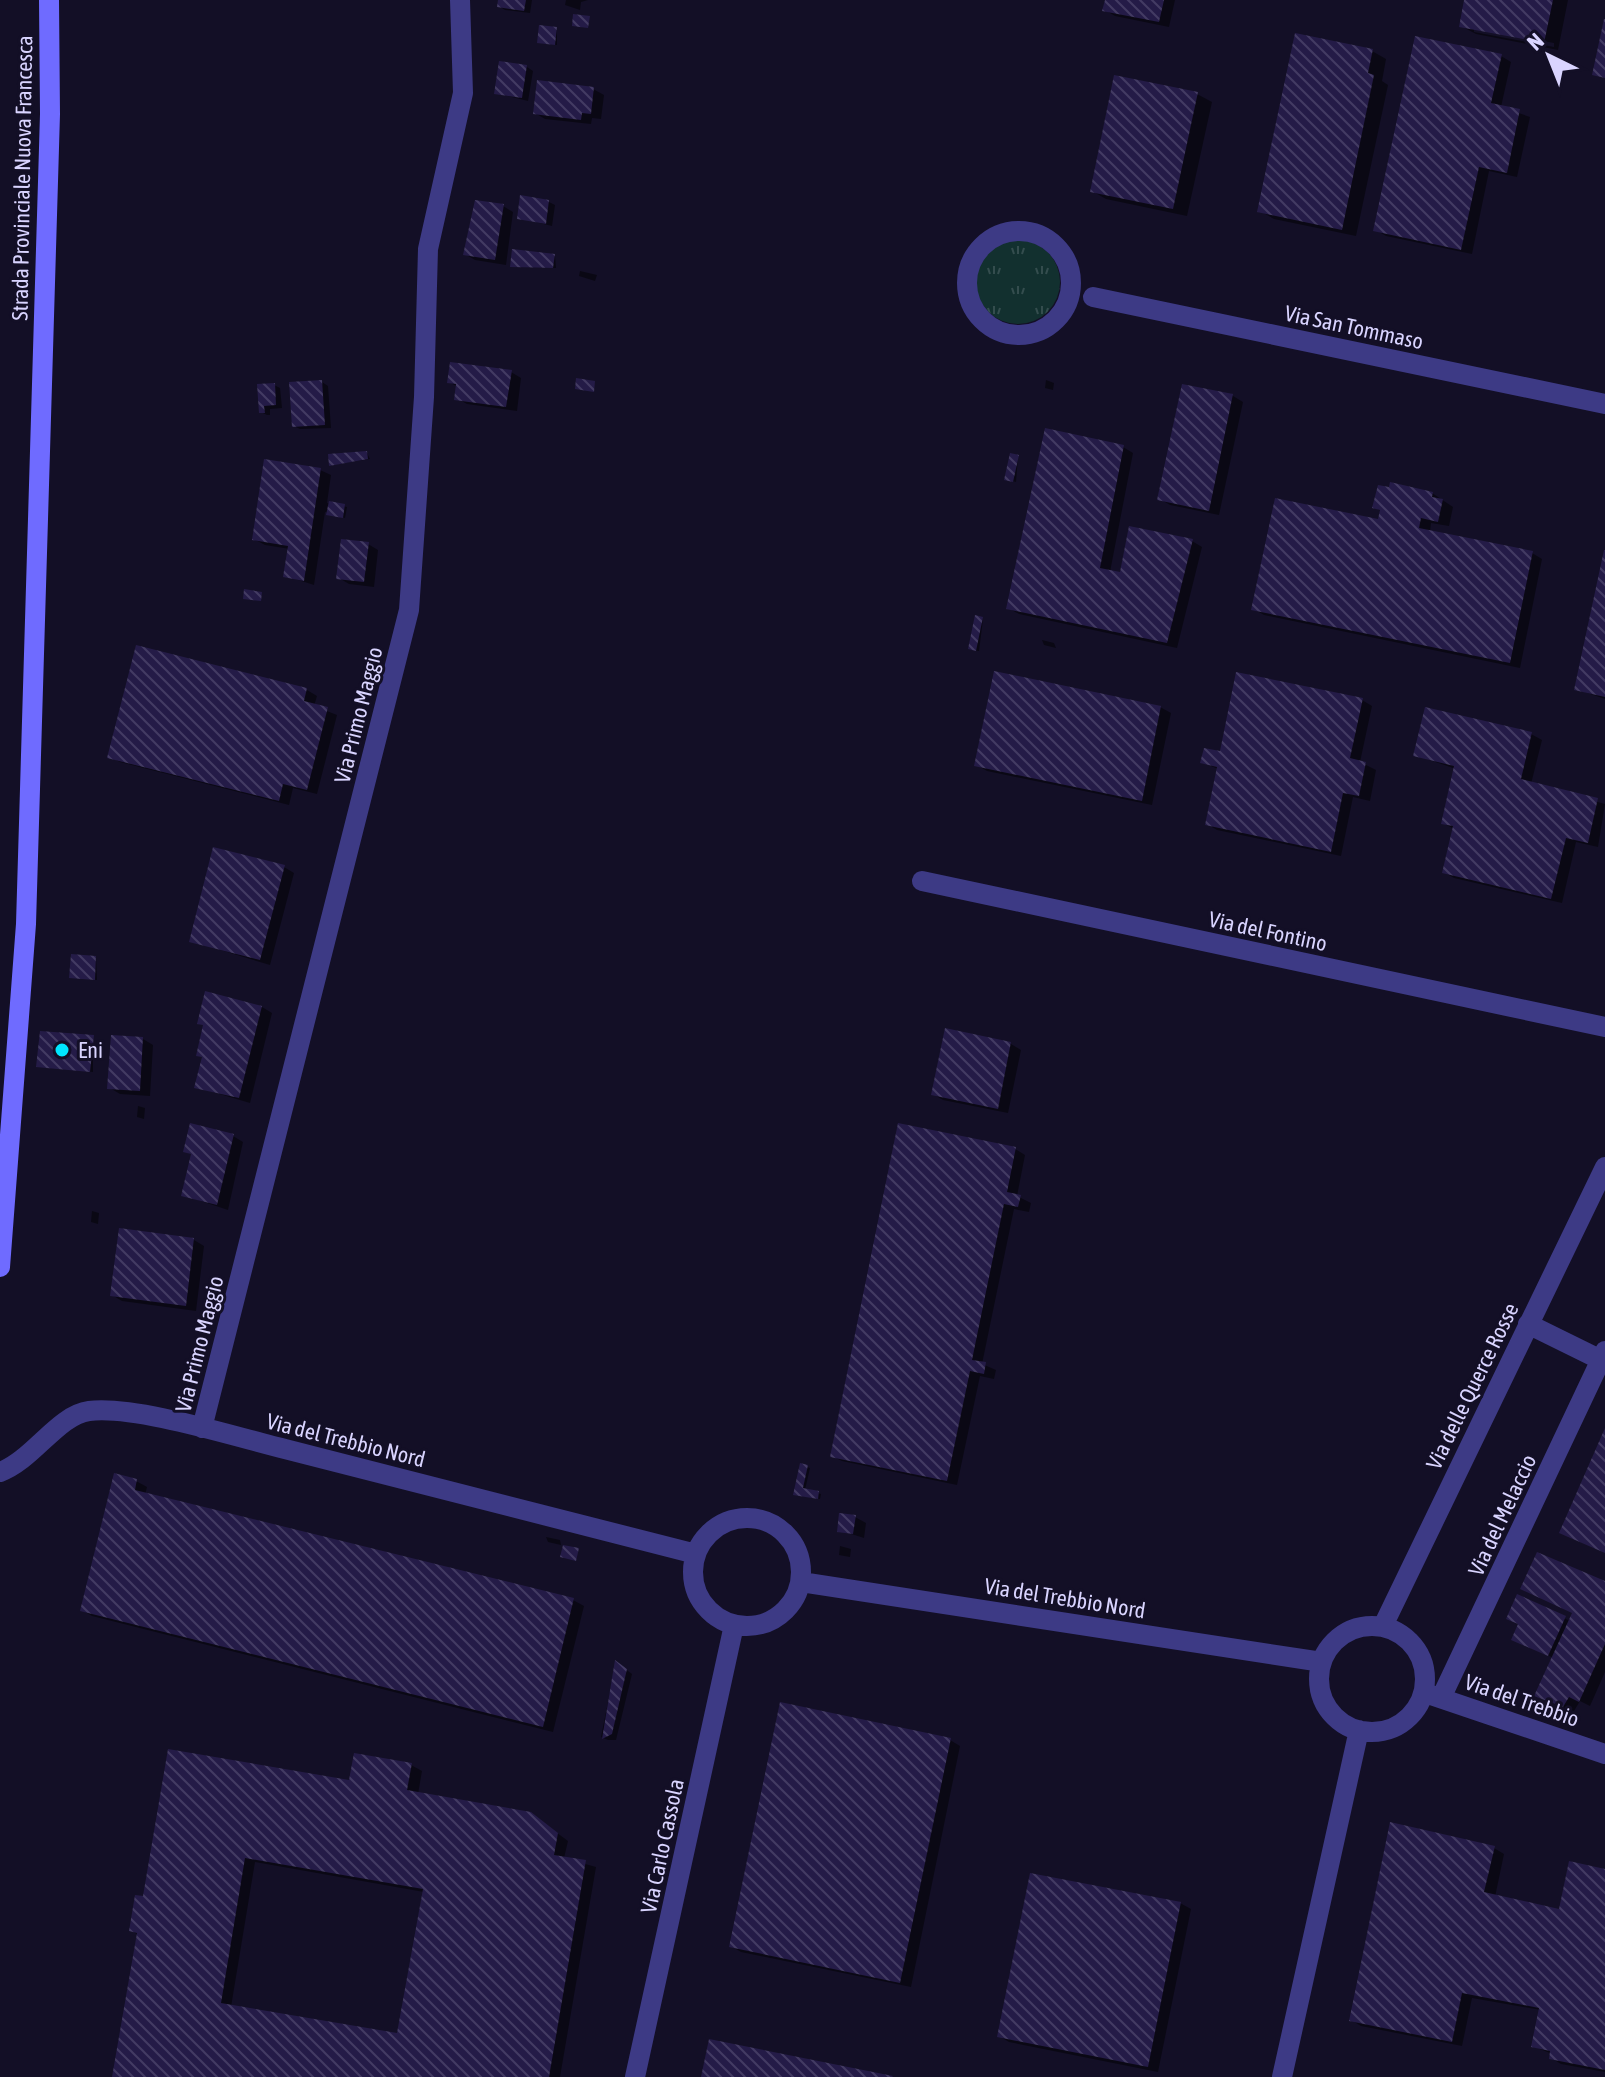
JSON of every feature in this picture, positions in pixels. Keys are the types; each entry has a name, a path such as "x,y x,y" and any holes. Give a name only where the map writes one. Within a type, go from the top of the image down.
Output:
{"main road":[{"name":"Strada Provinciale Nuova Francesca","path":"0,1267 26,924 50,114 49,0"}],"street":[{"name":"Via Primo Maggio","path":"202,1428 409,610 424,397 428,249 463,93 460,0"},
{"path":"1064,309 1071,293 1071,276 1066,259 1055,245 1040,235 1023,231 1005,233 989,240 976,253 969,270 971,303 980,317 1000,331 1025,335 1041,330 1064,309 1093,297 1071,276"},
{"name":"Via San Tommaso","path":"1093,297 1605,404"},
{"name":"Via del Fontino","path":"922,881 1605,1027"},
{"name":"Via delle Querce Rosse","path":"1383,1626 1605,1167"},
{"path":"1528,1324 1604,1358"},
{"name":"Via del Melaccio","path":"1432,1696 1604,1358"},
{"name":"Via del Trebbio Nord","path":"0,1472 16,1466 68,1420 86,1411 112,1411 202,1428 696,1554"},
{"path":"762,1519 789,1536 801,1565 801,1582 784,1613 752,1627 734,1625 720,1619 699,1598 694,1583 696,1554 715,1528 730,1521 762,1519"},
{"name":"Via del Trebbio Nord","path":"801,1582 1322,1662"},
{"name":"Via Carlo Cassola","path":"635,2077 734,1625"},
{"path":"1383,1626 1403,1636 1415,1647 1432,1696 1391,1728 1359,1730 1343,1723 1330,1712 1319,1679 1322,1662 1341,1636 1356,1628 1383,1626"},
{"name":"Via del Trebbio","path":"1432,1696 1605,1754"},
{"path":"1282,2077 1359,1730"}],"green space":[{"path":"1018,240 1034,243 1048,252 1057,266 1060,282 1057,298 1048,312 1034,321 1018,324 1002,321 988,312 979,298 976,282 979,266 988,252 1002,243"}],"building":[{"path":"498,0 526,0 524,11 497,7"},
{"path":"1105,0 1164,0 1159,22 1102,11"},
{"path":"1464,0 1553,0 1544,43 1459,27"},
{"path":"573,14 590,16 588,28 572,26"},
{"path":"1605,19 1605,78 1592,75"},
{"path":"539,25 557,27 555,45 537,43"},
{"path":"1295,33 1373,49 1368,73 1374,75 1342,230 1257,212"},
{"path":"1415,36 1502,54 1491,103 1520,109 1507,173 1479,167 1461,250 1373,231"},
{"path":"499,61 527,65 522,98 494,94"},
{"path":"1114,75 1198,92 1173,209 1090,192"},
{"path":"537,80 594,87 591,114 582,113 581,120 533,114"},
{"path":"520,195 549,200 546,224 517,219"},
{"path":"475,200 504,204 495,260 463,255"},
{"path":"512,249 555,254 553,268 510,267"},
{"path":"450,362 512,370 506,407 454,400 456,384 447,383"},
{"path":"576,378 595,381 594,392 575,389"},
{"path":"322,380 325,425 292,427 289,382"},
{"path":"275,383 276,405 264,406 265,413 259,413 257,384"},
{"path":"1182,384 1233,394 1209,511 1157,500"},
{"path":"1045,428 1124,445 1100,568 1120,572 1129,526 1193,539 1167,643 1006,609"},
{"path":"367,451 368,459 329,466 328,454"},
{"path":"1010,453 1019,455 1013,482 1004,480"},
{"path":"264,459 321,468 304,581 283,577 288,546 252,540"},
{"path":"1390,482 1433,492 1432,497 1443,499 1438,522 1421,518 1419,528 1533,551 1510,663 1251,610 1275,498 1378,519 1380,510 1372,508 1378,485 1389,487"},
{"path":"329,501 345,504 343,518 326,515"},
{"path":"341,539 369,542 364,582 336,579"},
{"path":"1605,550 1605,697 1574,690"},
{"path":"244,589 262,592 261,601 243,599"},
{"path":"975,615 983,617 976,651 968,649"},
{"path":"136,645 307,688 304,701 328,707 307,790 283,784 279,801 107,758"},
{"path":"994,671 1161,706 1142,801 974,766"},
{"path":"1236,672 1363,698 1350,758 1366,762 1359,796 1343,793 1331,852 1205,825 1217,767 1200,763 1204,748 1220,751"},
{"path":"1425,707 1532,732 1521,779 1598,798 1588,843 1566,838 1551,899 1442,873 1453,826 1441,824 1454,766 1413,756"},
{"path":"213,847 285,865 260,960 189,942"},
{"path":"71,954 96,956 95,980 69,978"},
{"path":"205,991 262,1006 239,1098 194,1088 202,1057 196,1056 203,1025 197,1024"},
{"path":"945,1028 1011,1042 998,1109 931,1095"},
{"path":"40,1031 94,1035 90,1072 36,1067"},
{"path":"111,1035 143,1037 140,1091 107,1089"},
{"path":"190,1123 234,1134 217,1205 181,1196 191,1154 183,1152"},
{"path":"898,1123 1016,1147 1007,1192 1021,1195 1018,1207 1004,1204 972,1360 986,1362 984,1374 970,1371 947,1481 830,1457"},
{"path":"119,1228 194,1238 186,1306 110,1296"},
{"path":"1605,1428 1605,1553 1559,1533"},
{"path":"800,1463 808,1465 803,1488 819,1491 818,1499 793,1495"},
{"path":"114,1473 137,1479 135,1490 574,1598 543,1727 80,1611"},
{"path":"839,1513 856,1515 853,1534 837,1532"},
{"path":"563,1545 579,1548 576,1561 560,1557"},
{"path":"1537,1552 1605,1581 1605,1644 1579,1702 1569,1697 1563,1707 1534,1696 1572,1613 1520,1589"},
{"path":"1517,1594 1566,1616 1548,1656 1511,1640 1518,1624 1506,1619"},
{"path":"615,1660 627,1669 612,1734 602,1739"},
{"path":"780,1702 951,1738 900,1983 729,1947"},
{"path":"168,1749 349,1780 354,1753 412,1763 407,1790 531,1812 558,1833 554,1855 586,1860 549,2077 112,2077 137,1933 129,1931 135,1895 143,1896","holes":["245,1858 423,1889 397,2033 221,2003"]},
{"path":"1390,1822 1495,1846 1484,1892 1559,1909 1569,1861 1605,1869 1605,2070 1549,2059 1550,2051 1531,2047 1539,2008 1462,1993 1452,2042 1349,2021"},
{"path":"1030,1873 1181,1902 1148,2067 997,2037"},
{"path":"709,2039 893,2076 701,2077"}],"place":[{"name":"Eni","path":"62,1050"}]}
